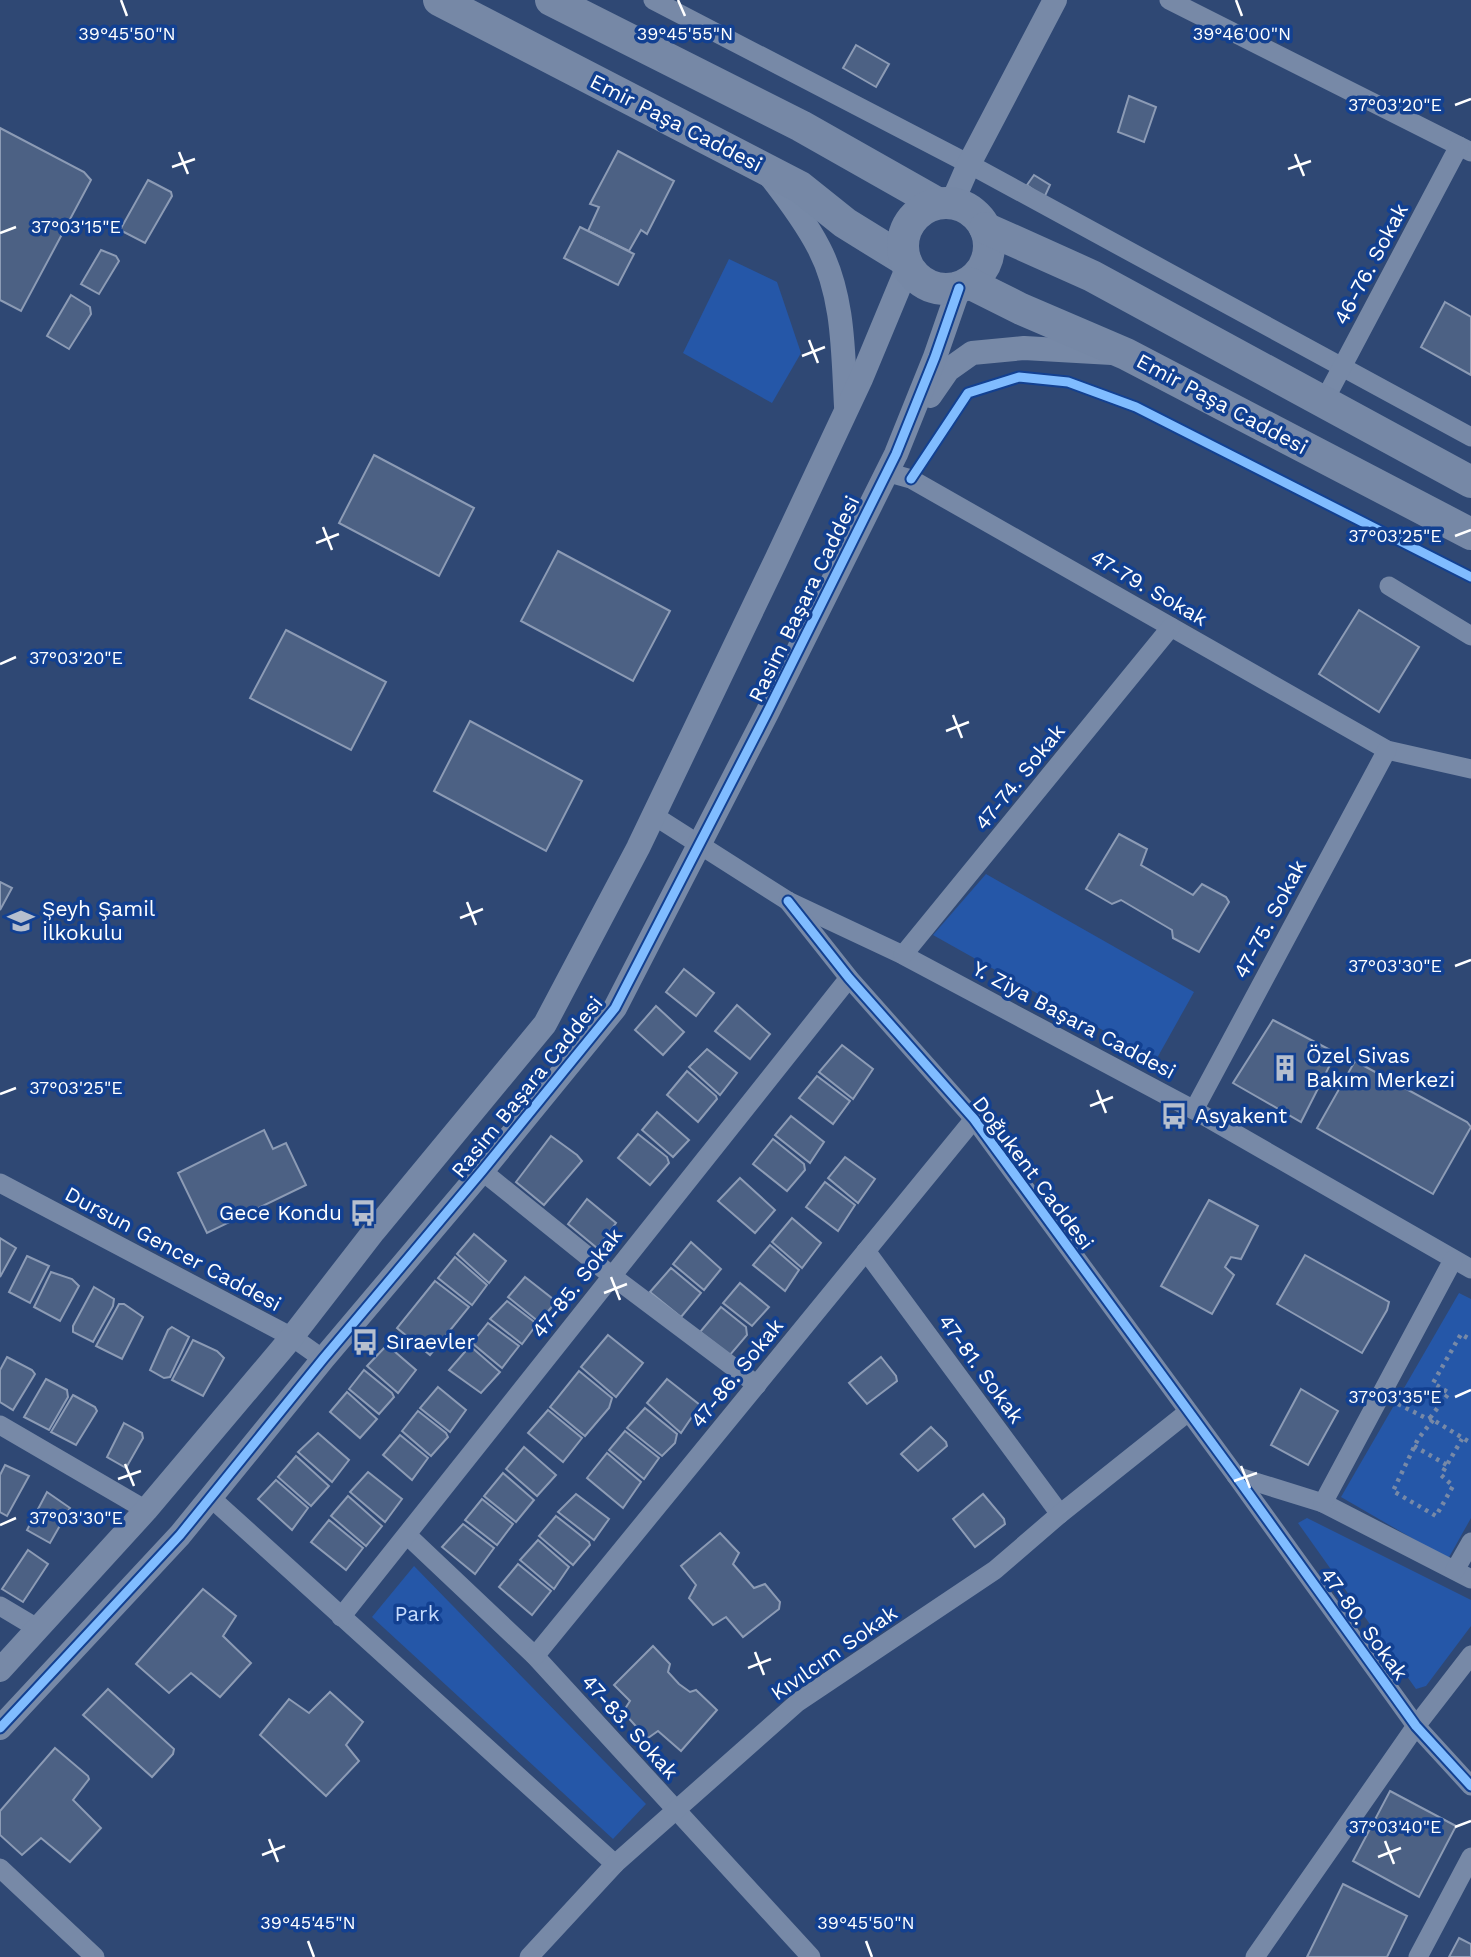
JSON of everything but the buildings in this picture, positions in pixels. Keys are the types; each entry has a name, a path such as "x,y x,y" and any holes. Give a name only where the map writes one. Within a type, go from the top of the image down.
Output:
{"main road":[{"name":"Emir Paşa Caddesi","path":"439,0 800,187 845,223 906,263"},
{"path":"551,0 801,126 944,203 966,207 978,216 989,242 989,255 984,268 964,286 936,289 923,283 912,273 906,263 902,246 905,231 912,218 923,208 944,203"},
{"path":"985,228 1092,276 1471,482"},
{"name":"Emir Paşa Caddesi","path":"964,286 1126,354 1471,534"}],"street":[{"path":"653,0 969,164 1471,437"},
{"path":"944,203 969,164 1055,0"},
{"path":"1169,0 1465,149"},
{"name":"46-76. Sokak","path":"1323,403 1465,149"},
{"path":"764,169 794,207 820,249 836,296 843,339 846,410"},
{"name":"Rasim Başara Caddesi","path":"0,1670 146,1510 292,1337 374,1231 545,1024 653,815 861,379 906,263"},
{"name":"Rasim Başara Caddesi","path":"0,1728 180,1535 615,1008 767,713 891,463 964,286"},
{"path":"891,463 948,370 972,353 1024,348 1126,354"},
{"name":"47-79. Sokak","path":"891,463 911,479 1387,750 1471,769"},
{"path":"1389,586 1471,636"},
{"name":"47-74. Sokak","path":"903,955 1171,627"},
{"name":"47-75. Sokak","path":"1194,1110 1387,750"},
{"name":"Y. Ziya Başara Caddesi","path":"653,815 788,901 903,955 1194,1110 1466,1267"},
{"name":"Doğukent Caddesi","path":"788,901 849,978 974,1119 1236,1476"},
{"name":"47-85. Sokak","path":"341,1617 849,978"},
{"name":"47-86. Sokak","path":"535,1656 974,1119"},
{"path":"482,1171 612,1276 757,1385"},
{"name":"Dursun Gencer Caddesi","path":"0,1183 292,1337 323,1359"},
{"name":"47-81. Sokak","path":"866,1251 1060,1514"},
{"path":"1323,1503 1381,1395 1466,1267"},
{"name":"Kıvılcım Sokak","path":"528,1957 615,1864 797,1702 995,1570 1060,1514 1188,1412"},
{"path":"0,1425 146,1510"},
{"path":"1236,1476 1323,1503 1463,1574 1471,1542"},
{"name":"47-80. Sokak","path":"1236,1476 1416,1726 1471,1786"},
{"path":"210,1497 615,1864"},
{"name":"47-83. Sokak","path":"407,1535 535,1656 811,1957"},
{"path":"0,1605 37,1628"},
{"path":"1255,1957 1416,1726 1471,1655"},
{"path":"1418,1957 1471,1857"},
{"path":"0,1868 96,1957"}],"path":[{"path":"1462,1438 1441,1475 1453,1486 1436,1516 1393,1491 1418,1439 1449,1393 1433,1383 1461,1334 1471,1340"},
{"path":"1381,1395 1432,1419 1471,1444"},
{"path":"1415,1446 1447,1465"}],"green space":[{"path":"729,259 777,282 801,353 772,403 683,353"},
{"path":"986,874 1194,992 1156,1060 933,935"},
{"path":"1459,1293 1471,1299 1471,1518 1448,1559 1341,1497"},
{"path":"1307,1518 1471,1600 1471,1626 1426,1686 1416,1689 1298,1523"},
{"name":"Park","path":"414,1566 646,1804 613,1839 372,1617"}],"cycle path":[{"path":"0,1728 180,1535 615,1008 767,713 896,454 959,288"},
{"path":"911,479 968,393 1019,377 1068,382 1136,407 1471,577"},
{"path":"788,901 849,978 974,1119 1416,1726 1471,1786"}],"place":[{"name":"Şeyh Şamil İlkokulu","path":"21,921"},
{"name":"Özel Sivas Bakım Merkezi","path":"1285,1068"},
{"name":"Asyakent","path":"1174,1116"},
{"name":"Gece Kondu","path":"363,1213"},
{"name":"Sıraevler","path":"365,1342"}]}
